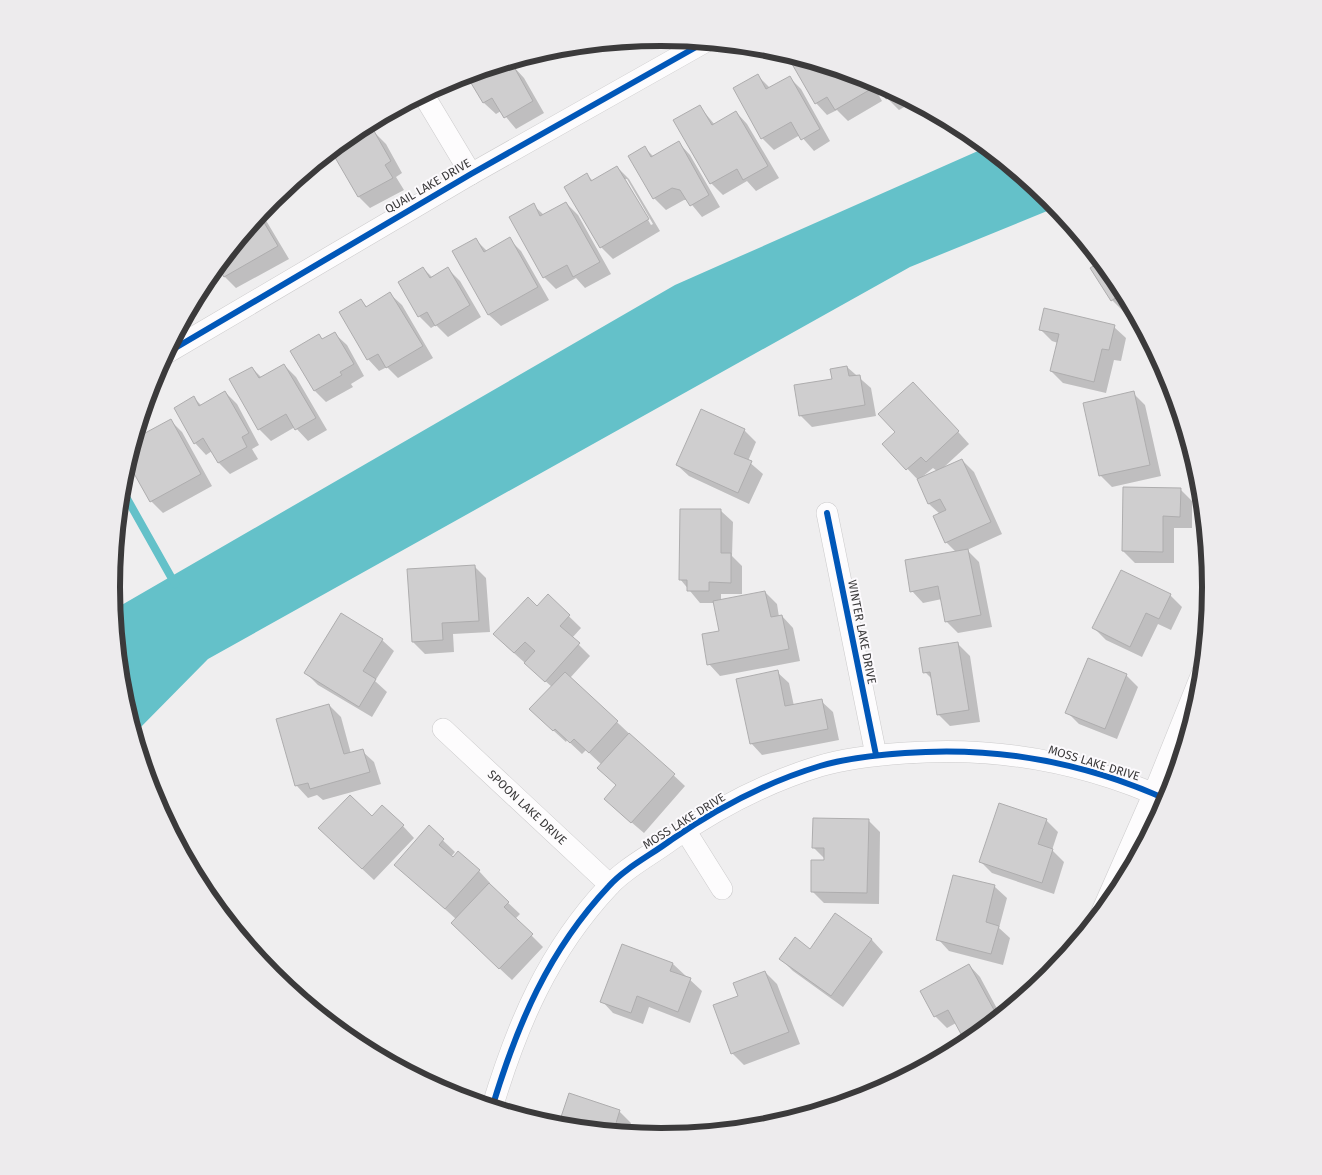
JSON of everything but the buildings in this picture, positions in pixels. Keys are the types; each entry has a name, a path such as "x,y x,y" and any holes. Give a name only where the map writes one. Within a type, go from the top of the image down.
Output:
{"street":[{"name":"QUAIL LAKE DRIVE","path":"180,341 696,47"},
{"path":"427,100 471,174"},
{"name":"WINTER LAKE DRIVE","path":"827,513 876,755"},
{"path":"1164,788 1184,727"},
{"name":"SPOON LAKE DRIVE","path":"443,730 610,885"},
{"name":"MOSS LAKE DRIVE","path":"494,1102 505,1063 527,1007 551,964 580,921 610,885 685,830 720,809 770,785 821,766 876,755 940,750 976,751 1037,757 1090,771 1161,796"},
{"path":"1127,862 1155,808"},
{"name":"MOSS LAKE DRIVE","path":"685,830 722,889"}],"water":[{"path":"980,150 1018,181 1049,210 910,267 208,659 138,729 124,658 121,606 675,285"}],"waterway":[{"path":"127,499 175,584"}],"cycle path":[{"path":"176,347 471,174 696,47"},
{"path":"827,513 876,755"},
{"path":"494,1102 512,1047 537,990 568,936 587,911 615,879 630,867 706,818 761,788 830,763 873,756 939,751 973,752 1040,760 1104,776 1160,797"}]}
